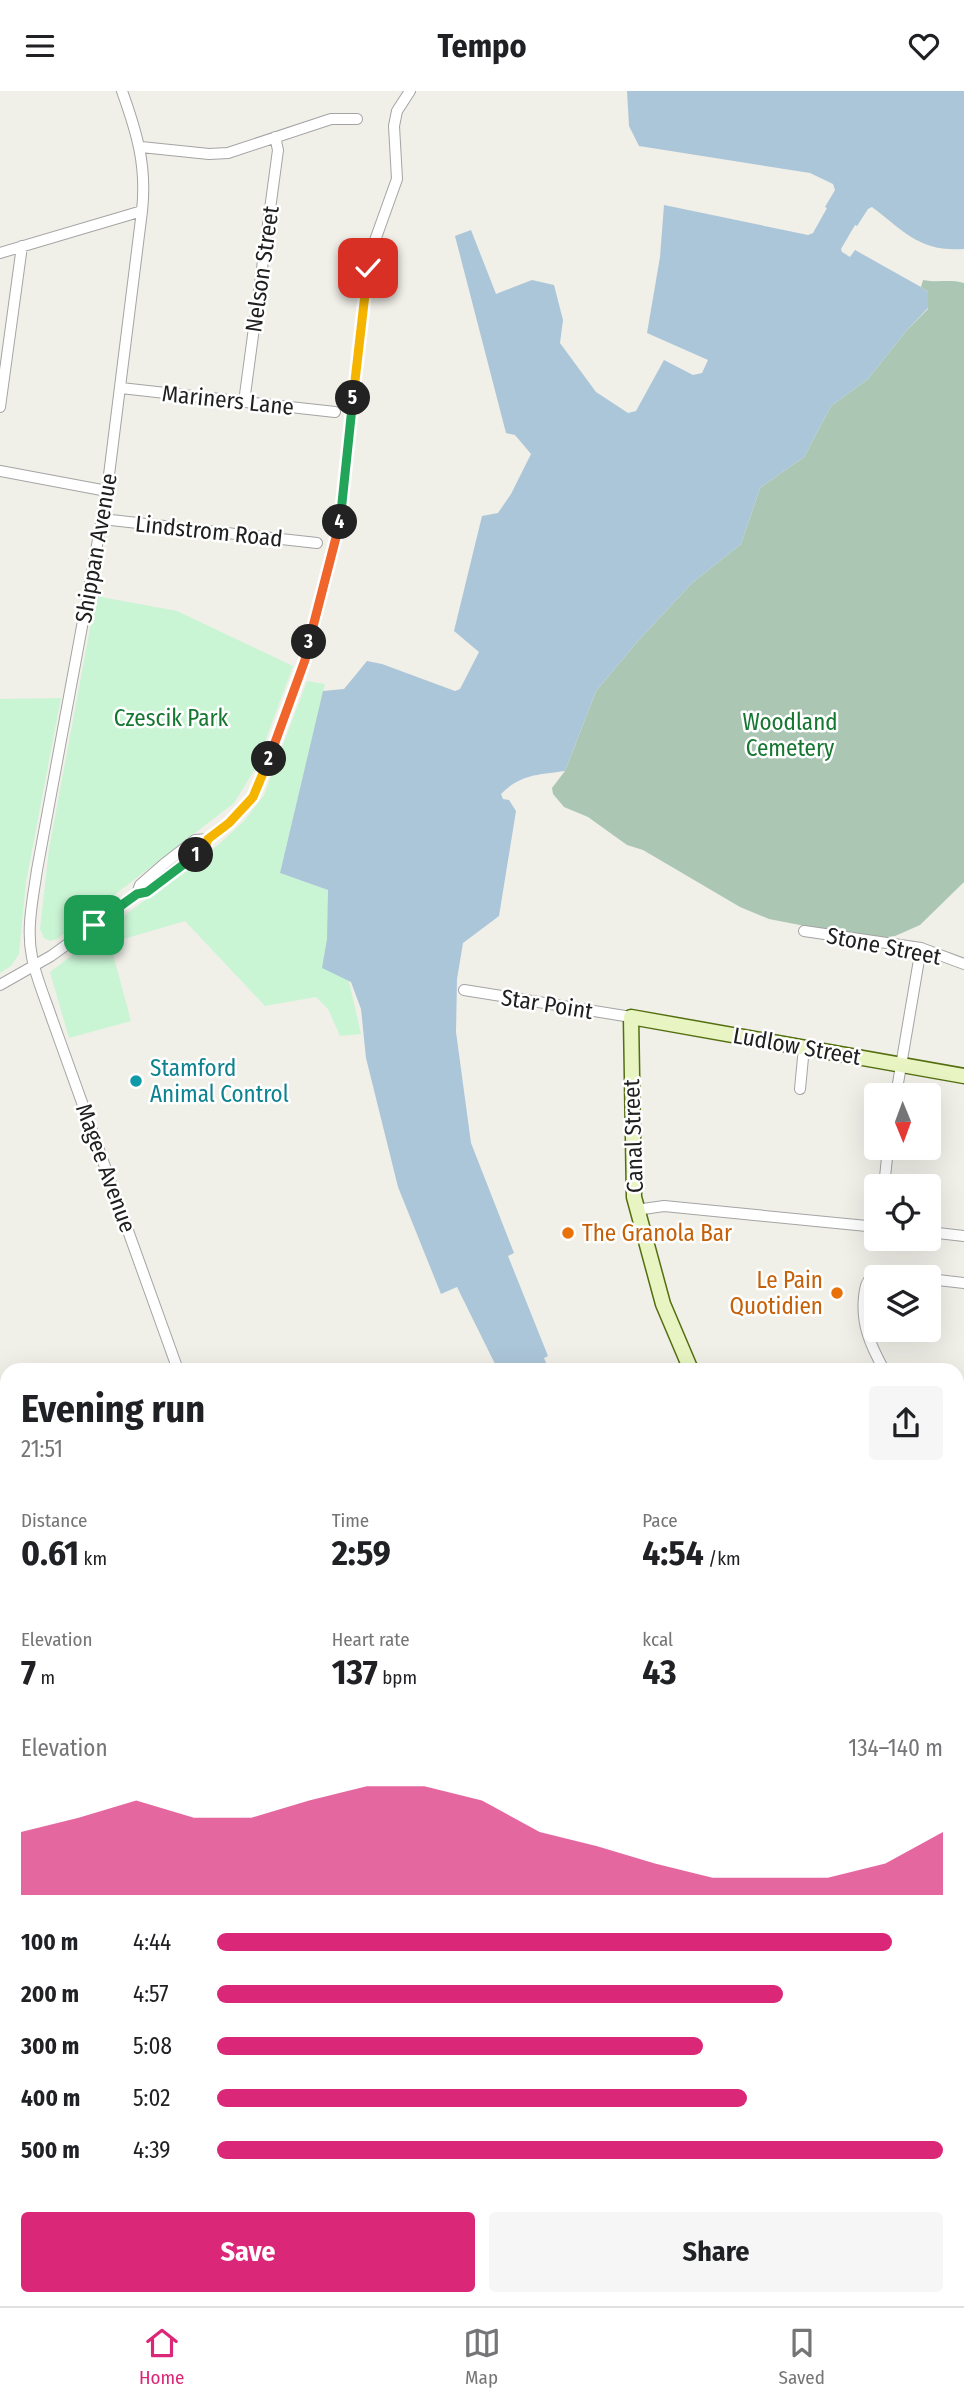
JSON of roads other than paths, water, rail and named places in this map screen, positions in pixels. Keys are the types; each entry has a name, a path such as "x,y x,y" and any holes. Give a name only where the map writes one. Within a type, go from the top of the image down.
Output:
{"street":[{"name":"Shippan Avenue","path":"34,966 30,946 33,893 107,491 142,211 144,182 141,147 122,91"},
{"path":"0,985 34,966 137,894 147,892 204,849 208,839 229,823 253,797 305,660 339,530 366,281 373,246 397,179 394,126 397,111 410,91"},
{"path":"141,147 228,153 331,119 357,119"},
{"name":"Nelson Street","path":"244,402 278,150 275,137"},
{"path":"0,253 142,211"},
{"path":"0,407 22,246"},
{"name":"Mariners Lane","path":"121,388 335,412"},
{"path":"0,471 107,491"},
{"name":"Lindstrom Road","path":"102,519 317,543"},
{"name":"Stone Street","path":"804,931 921,948 964,964"},
{"path":"898,1083 921,948"},
{"name":"Magee Avenue","path":"34,966 176,1363"},
{"name":"Star Point","path":"464,991 631,1017"},
{"name":"Ludlow Street","path":"631,1017 964,1076"},
{"name":"Canal Street","path":"631,1017 633,1180 636,1210 663,1304 688,1363"},
{"path":"800,1089 804,1047"},
{"path":"636,1210 664,1206 864,1226"},
{"path":"941,1233 964,1235"},
{"path":"941,1280 964,1283"},
{"path":"864,1289 864,1326"},
{"path":"870,1342 881,1363"}],"water":[{"path":"627,91 964,91 964,249 924,244 872,207 868,209 857,226 855,225 841,249 842,252 850,257 855,250 921,287 928,292 928,308 868,379 831,406 804,457 760,488 741,544 692,583 596,691 565,771 523,779 501,794 516,811 499,916 463,943 457,979 456,1032 471,1143 514,1253 508,1256 548,1356 544,1358 546,1363 495,1363 457,1287 441,1294 398,1187 366,1058 361,1009 351,982 322,968 327,939 328,890 280,873 323,691 344,689 367,661 455,691 460,689 479,652 454,631 482,516 498,513 531,454 515,435 506,433 455,236 471,230 496,294 532,280 554,285 563,320 560,343 596,392 628,413 636,411 664,360 693,375 702,373 708,360 647,333 660,257 664,205 808,235 813,233 835,190 833,184 810,173 639,146 629,126"}],"place":[{"name":"Stamford Animal Control","path":"136,1081"},
{"name":"The Granola Bar","path":"568,1233"},
{"name":"Le Pain Quotidien","path":"837,1293"}],"park label":[{"name":"Czescik Park","path":"171,718"},
{"name":"Woodland Cemetery","path":"790,735"}]}
